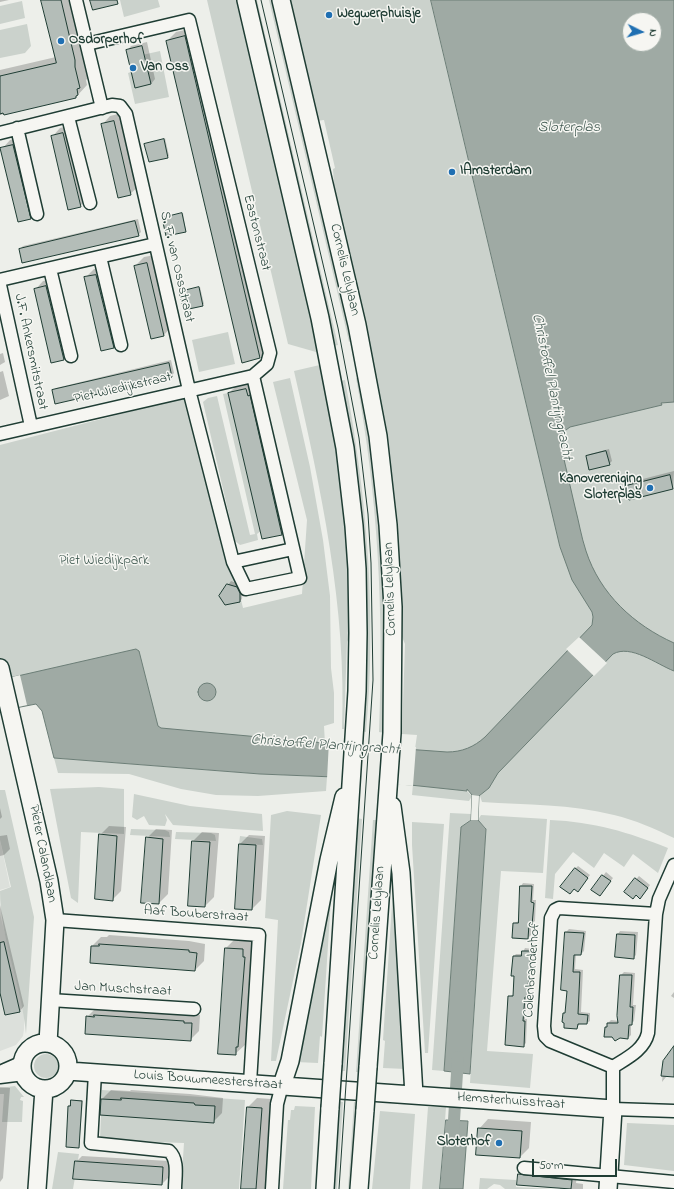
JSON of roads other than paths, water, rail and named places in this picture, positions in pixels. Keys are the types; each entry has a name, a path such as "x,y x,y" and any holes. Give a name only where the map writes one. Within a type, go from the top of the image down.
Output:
{"main road":[{"path":"246,0 320,318 345,448 354,526 357,569 358,639 353,768 344,818 326,875 290,1061 282,1085"},
{"name":"Cornelis Lelylaan","path":"281,0 357,325 378,436 391,565 393,632 392,733 388,783 390,821 368,1067 359,1189"},
{"name":"Pieter Calandlaan","path":"1,674 49,880 55,920 48,1043"},
{"path":"325,1189 333,1064 344,818"},
{"path":"390,821 401,873 414,1095"},
{"path":"48,1043 54,1045 64,1053 68,1065 68,1072 59,1084 44,1089 32,1084 24,1068 26,1054 32,1048 40,1044 48,1043"},
{"name":"Louis Bouwmeesterstraat","path":"68,1072 349,1090"},
{"path":"38,1189 44,1089"},
{"name":"Hemsterhuisstraat","path":"349,1090 612,1109"},
{"path":"608,1182 612,1109"}],"street":[{"path":"0,132 102,108 76,0"},
{"name":"Eastonstraat","path":"87,44 189,20 270,353 267,364 253,376"},
{"name":"S. F. van Ossstraat","path":"102,108 112,105 120,106 126,114 189,390 233,562"},
{"path":"68,117 90,203"},
{"path":"17,128 37,214"},
{"path":"0,280 155,244"},
{"path":"100,257 121,345"},
{"path":"50,269 71,356"},
{"name":"J.F. Ankersmitstraat","path":"0,284 31,426"},
{"path":"253,376 294,548 300,578 246,589 233,562 294,548"},
{"name":"Piet Wiedijkstraat","path":"0,434 253,376"},
{"path":"612,1109 613,1067 639,1049 646,1041 648,1033 656,914 659,899 674,865"},
{"name":"Colenbranderhof","path":"613,1067 550,1041 545,1036 544,1026 551,918 555,910 559,908 656,914"},
{"name":"Aaf Bouberstraat","path":"55,920 259,934 250,1083"},
{"name":"Jan Muschstraat","path":"50,1000 194,1009"},
{"path":"0,1072 24,1068"},
{"path":"0,1077 24,1068"},
{"path":"95,1073 91,1142 169,1151 173,1155 176,1166 175,1189"},
{"path":"272,1189 277,1104 282,1085"},
{"name":"Hemsterhuisstraat","path":"612,1109 674,1111"},
{"path":"524,1168 608,1182 674,1182"}],"water":[{"name":"Sloterplas","path":"431,0 674,0 674,402 661,403 662,405 570,427 562,433 560,442 583,540 592,567 609,594 620,606 645,627 674,643 674,671 644,656 628,651 613,654 498,773 489,788 479,796 478,820 486,829 470,1074 444,1071 461,827 471,820 472,795 467,789 467,791 334,777 260,774 54,758 42,711 36,704 0,711 0,680 136,649 139,651 158,726 161,728 336,744 447,752 463,750 477,744 485,737 592,625 592,612 572,580 560,547"},
{"path":"207,683 213,686 216,692 213,698 207,701 201,698 198,692 201,686"},
{"path":"446,1120 468,1121 463,1189 440,1189"}],"waterway":[{"path":"453,1136 458,1057"}],"tram line":[{"path":"261,0 338,328 359,438 368,514 371,563 373,680 339,1189"}],"place":[{"name":"Wegwerphuisje","path":"329,15"},
{"name":"Osdorperhof","path":"61,41"},
{"name":"Van Oss","path":"133,68"},
{"name":"IAmsterdam","path":"452,172"},
{"name":"Kanovereniging Sloterplas","path":"650,488"},
{"name":"Sloterhof","path":"499,1143"}],"water label":[{"name":"Christoffel Plantijngracht","path":"551,387"},
{"name":"Christoffel Plantijngracht","path":"325,746"}],"park label":[{"name":"Piet Wiedijkpark","path":"104,562"}]}
